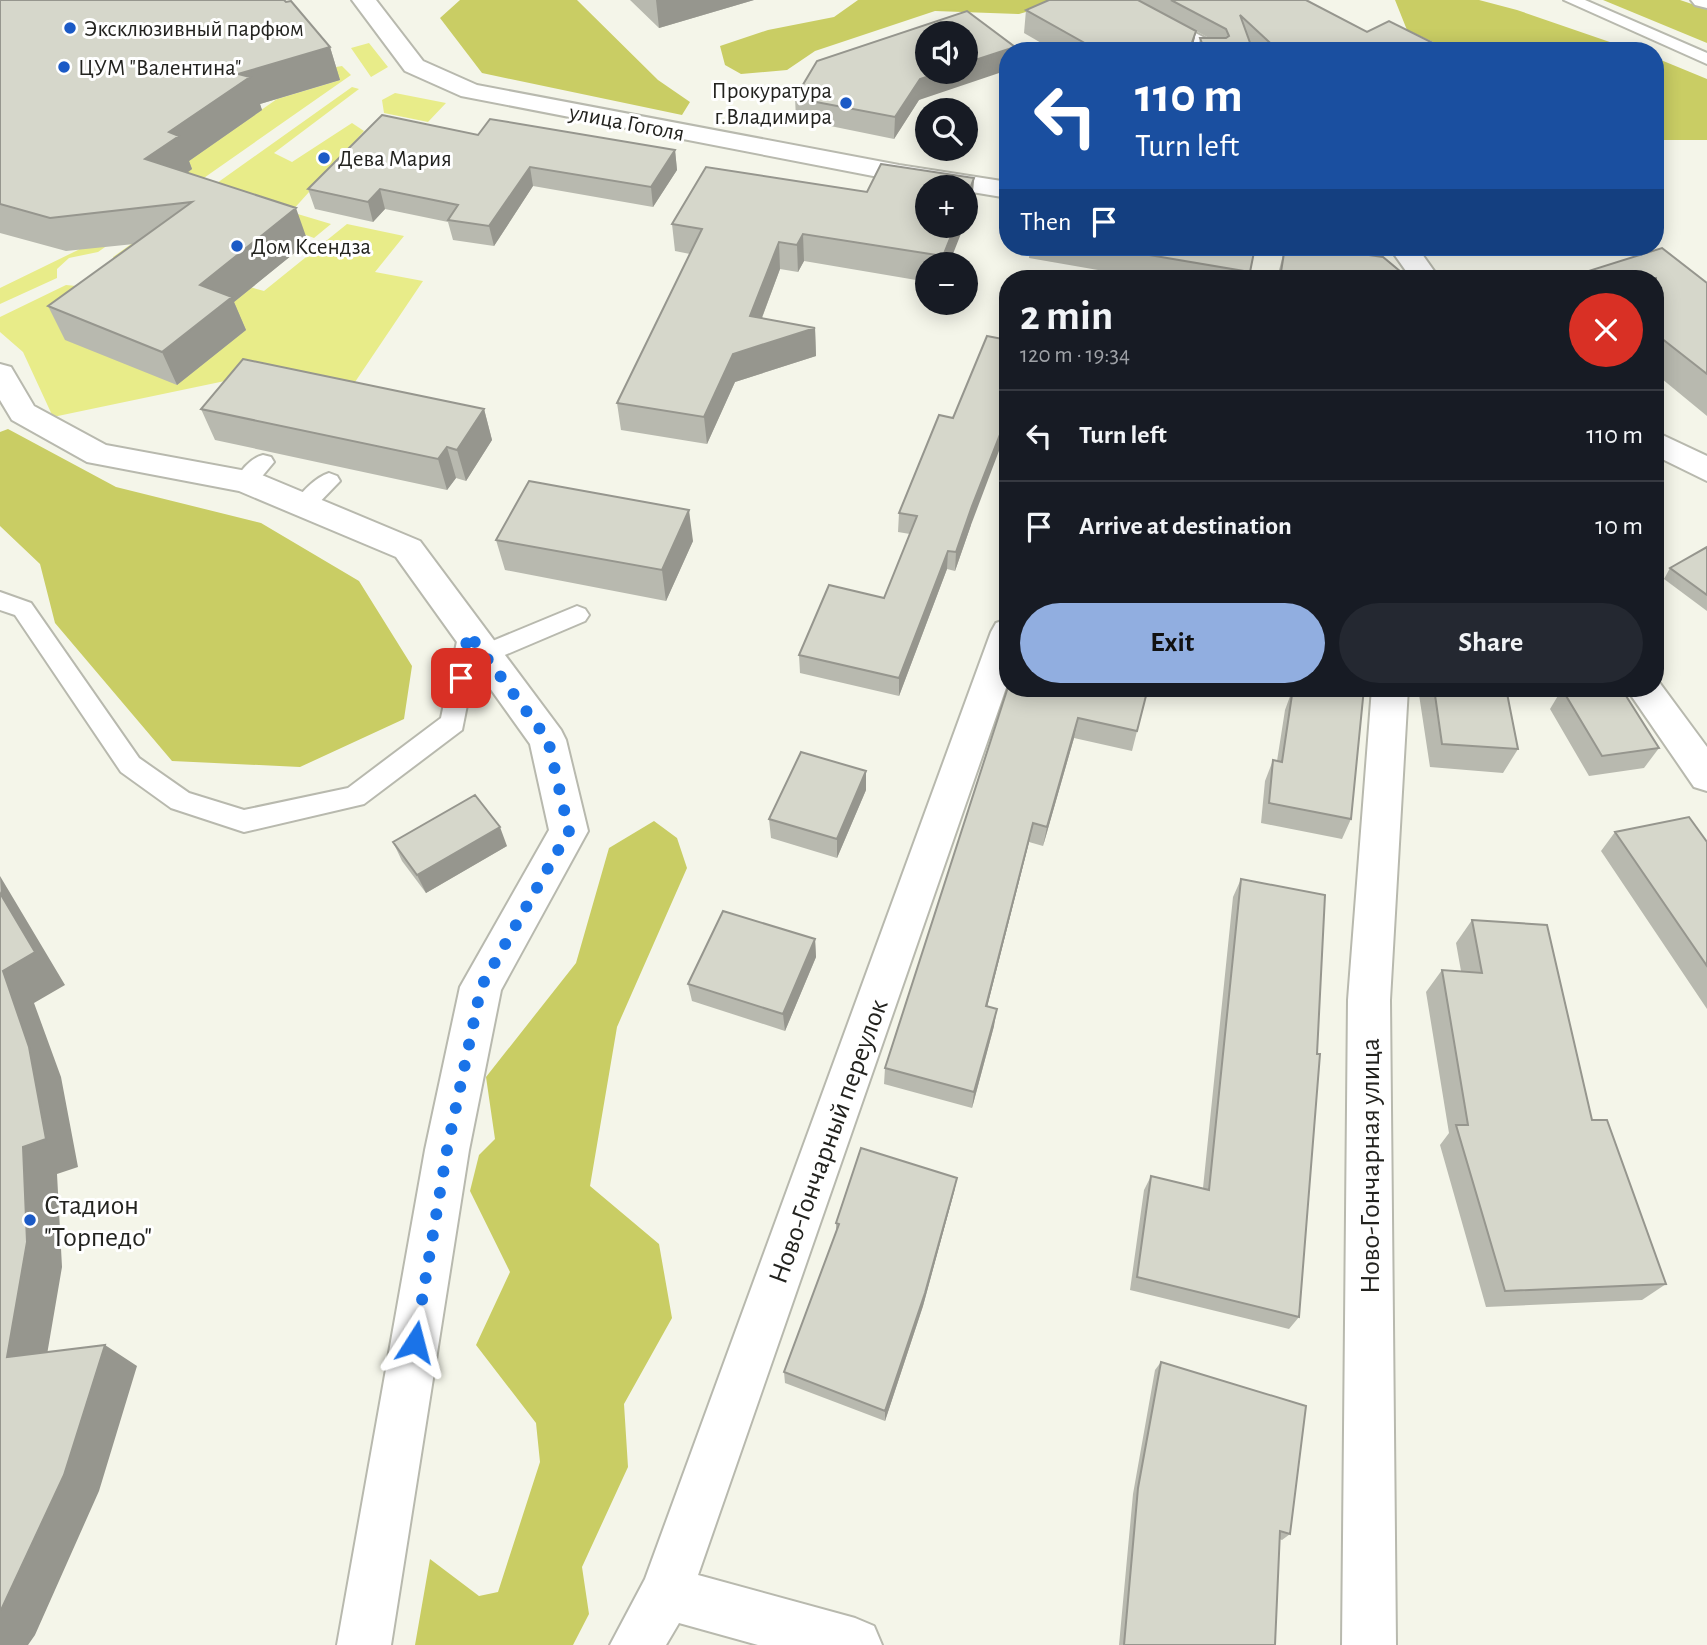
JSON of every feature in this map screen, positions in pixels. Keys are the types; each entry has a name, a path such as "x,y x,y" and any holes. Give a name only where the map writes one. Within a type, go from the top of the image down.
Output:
{"street":[{"name":"улица Гоголя","path":"365,0 414,66 470,91 872,168 999,189"},
{"path":"1115,0 1194,42"},
{"path":"0,374 23,413 98,454 254,472 304,505 408,549 548,740 569,831 481,987 447,1150 364,1645"},
{"path":"1664,447 1707,470"},
{"name":"Ново-Гончарный переулок","path":"638,1645 666,1593 999,657"},
{"name":"Ново-Гончарная улица","path":"1369,1645 1369,1000 1389,697"},
{"path":"1650,697 1707,776"},
{"path":"666,1593 855,1645"}],"lane":[{"path":"1572,0 1707,59"},
{"path":"304,505 329,481"},
{"path":"0,601 23,609 130,765 180,801 244,821 355,797 453,723 476,644 577,615"}],"green space":[{"path":"460,0 577,0 658,80 690,102 682,115 482,73 440,18"},
{"path":"858,0 1067,0 1019,14 935,11 815,51 787,70 741,74 725,65 720,46 768,30 834,17"},
{"path":"1395,0 1479,0 1610,42 1433,42 1407,30"},
{"path":"1603,0 1680,0 1707,9 1707,43"},
{"path":"369,43 388,67 371,77 351,48"},
{"path":"1664,61 1707,79 1707,140 1664,140"},
{"path":"342,66 351,75 98,252 69,258 57,269 57,278 0,304 0,288 78,250 182,165 277,99 340,80 330,68"},
{"path":"352,87 359,89 274,153 292,162 352,123 364,131 291,212 331,224 314,238 264,219 155,260 264,291 347,224 404,236 375,272 423,281 353,385 258,374 53,417 23,352 0,332 0,317 66,285 76,286 115,261 113,257"},
{"path":"395,93 446,103 428,122 384,113 382,100"},
{"path":"8,429 116,487 261,523 359,581 412,666 404,719 300,767 172,761 55,623 40,564 0,526 0,432"},
{"path":"654,821 677,838 687,868 617,1027 590,1186 659,1244 672,1318 624,1404 628,1467 582,1567 589,1614 573,1645 415,1645 430,1559 479,1596 498,1592 540,1462 536,1423 476,1345 510,1272 470,1191 479,1155 495,1139 486,1077 576,963 609,848"}],"building":[{"path":"0,0 284,0 291,1 330,47 238,74 250,77 169,132 179,136 145,159 296,208 200,285 232,297 162,352 48,306 192,202 50,218 0,204"},
{"path":"1049,0 1138,0 1196,31 1192,42 1083,42 1026,10"},
{"path":"1171,0 1306,0 1367,32 1389,21 1431,42 1269,42 1240,15 1250,42 1202,42 1200,38 1226,38 1229,36 1226,29"},
{"path":"967,11 1008,42 999,42 999,52 978,59 978,21 937,21"},
{"path":"915,28 917,84 895,117 795,98 817,61"},
{"path":"382,115 478,135 490,119 675,150 651,187 530,167 489,226 448,220 458,205 380,189 368,202 308,189"},
{"path":"881,164 954,175 915,175 915,238 950,238 945,252 918,252 803,234 797,245 779,242 750,316 815,328 733,354 704,417 617,403 702,229 672,224 706,167 867,192"},
{"path":"1664,250 1707,283 1707,374 1664,340 1664,270 1592,270 1636,256 1664,256"},
{"path":"1155,256 1253,256 1250,270"},
{"path":"1284,256 1376,256 1383,257 1399,270 1281,270"},
{"path":"987,336 999,338 999,437 956,552 948,551 899,678 799,655 829,585 884,598 917,516 899,513 939,415 953,418"},
{"path":"243,359 484,409 457,450 447,447 438,459 201,409"},
{"path":"529,481 689,510 662,570 496,540"},
{"path":"1707,547 1707,595 1670,568"},
{"path":"1005,697 1146,697 1137,731 1078,718 1047,827 1033,823 986,1006 997,1009 974,1092 885,1068"},
{"path":"1292,697 1363,697 1351,819 1269,803 1273,760 1282,762"},
{"path":"1435,697 1508,697 1518,749 1442,744"},
{"path":"1567,697 1627,697 1659,748 1602,756"},
{"path":"801,752 866,771 837,839 769,819"},
{"path":"475,795 500,827 417,875 393,842"},
{"path":"1689,817 1707,842 1707,966 1615,832"},
{"path":"1241,879 1325,895 1317,1054 1320,1054 1299,1317 1137,1277 1151,1176 1209,1190"},
{"path":"0,893 35,952 3,971 29,1047 46,1139 23,1147 27,1242 7,1357 105,1345 64,1475 0,1612"},
{"path":"723,911 815,939 783,1014 688,984"},
{"path":"1472,920 1547,925 1592,1120 1607,1120 1666,1284 1505,1291 1456,1125 1468,1125 1442,970 1482,973"},
{"path":"861,1148 957,1178 925,1293 885,1411 784,1372 839,1224 836,1223"},
{"path":"1161,1362 1306,1406 1290,1534 1280,1531 1275,1645 1124,1645 1138,1488"}],"place":[{"name":"Эксклюзивный парфюм","path":"70,28"},
{"name":"ЦУМ \"Валентина\"","path":"64,67"},
{"name":"Прокуратура г.Владимира","path":"846,103"},
{"name":"Дева Мария","path":"324,158"},
{"name":"Дом Ксендза","path":"237,246"},
{"name":"Стадион \"Торпедо\"","path":"30,1220"}],"route":[{"path":"415,1342 447,1150 481,987 569,831 548,740 468,633 461,678"}]}
